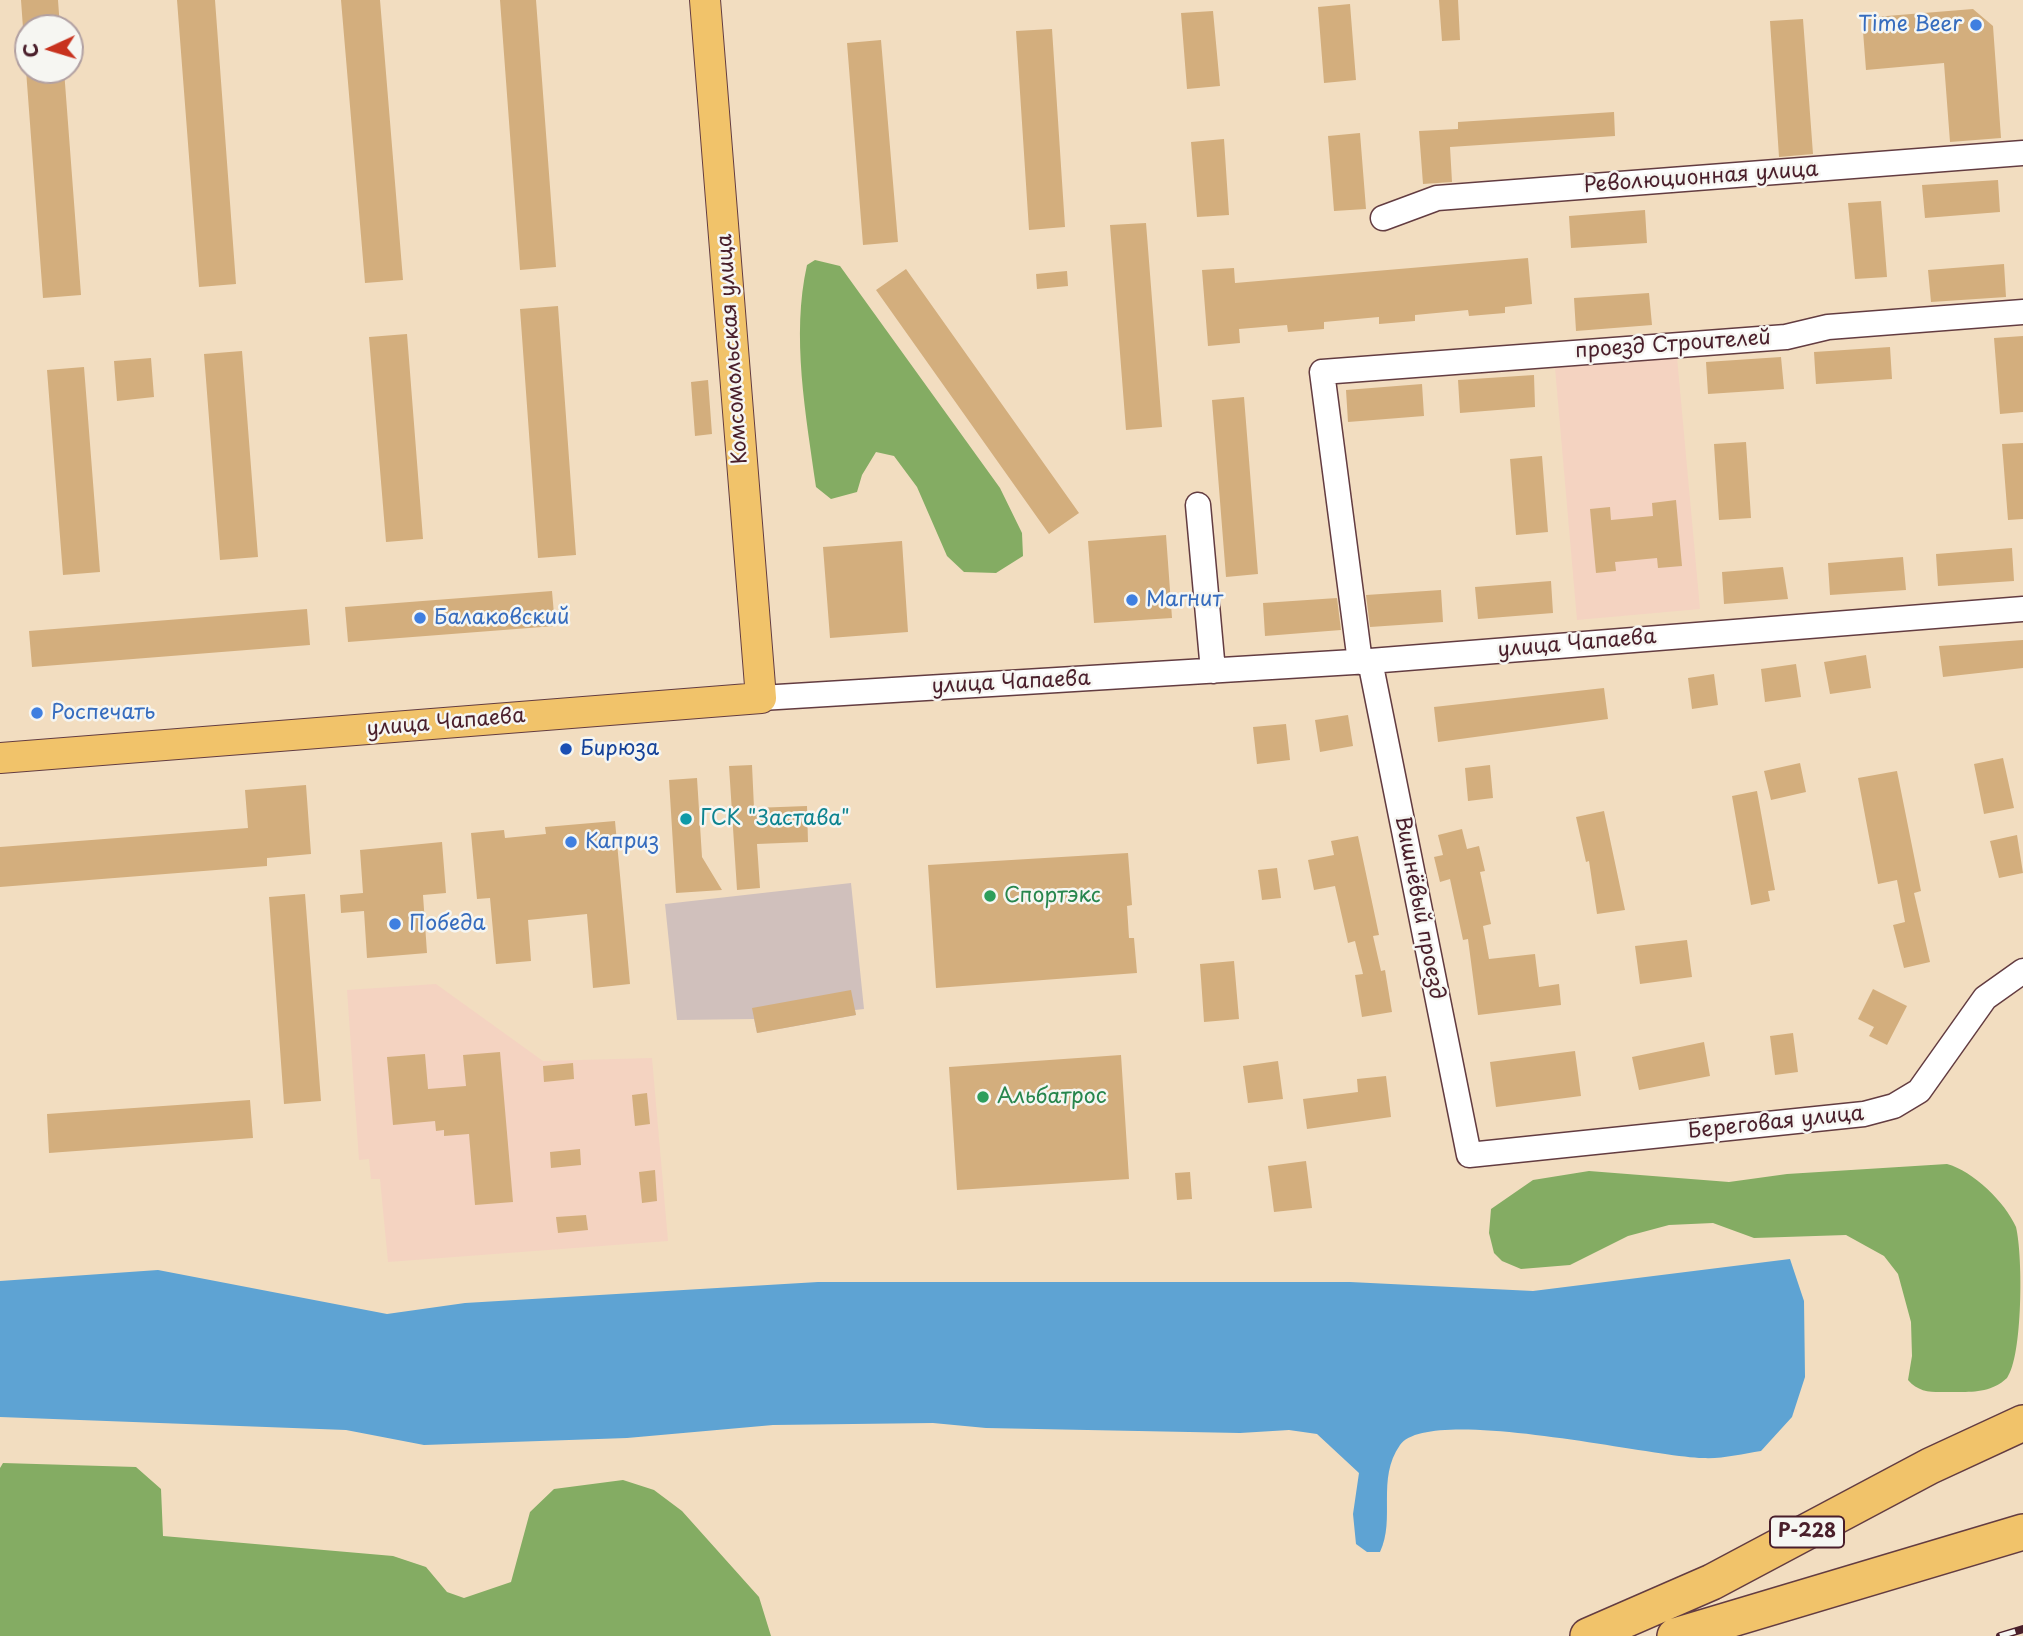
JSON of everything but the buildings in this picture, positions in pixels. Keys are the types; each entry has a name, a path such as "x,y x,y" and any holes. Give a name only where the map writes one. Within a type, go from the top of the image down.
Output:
{"highway":[{"name":"Р-228","path":"1588,1636 1712,1582 1930,1466 2023,1423"},
{"path":"1675,1636 2023,1532"}],"main road":[{"name":"Комсомольская улица","path":"705,0 761,698"},
{"name":"улица Чапаева","path":"0,758 761,698"}],"street":[{"name":"Революционная улица","path":"1383,218 1437,198 2023,153"},
{"name":"проезд Строителей","path":"1322,372 1786,337 1828,327 2023,312"},
{"name":"Вишнёвый проезд","path":"1322,372 1365,661 1469,1155"},
{"path":"1198,505 1213,671"},
{"name":"улица Чапаева","path":"761,698 1365,661 2023,609"},
{"name":"Береговая улица","path":"1469,1155 1864,1114 1894,1106 1919,1091 1985,998 2023,971"}],"shaded area":[{"path":"1677,357 1700,609 1577,620 1555,368"},
{"path":"851,883 864,1009 855,1010 856,1015 757,1033 754,1019 677,1020 665,904"},
{"path":"436,984 543,1061 652,1058 668,1241 388,1262 380,1179 371,1179 369,1159 359,1160 347,990"}],"green space":[{"path":"815,260 840,266 1000,488 1022,533 1023,556 996,573 964,572 947,556 917,487 894,456 876,452 862,475 857,492 831,499 816,487 800,347 802,292 807,265"},
{"path":"1947,1164 1967,1173 1987,1189 2016,1227 2020,1305 2016,1349 2007,1378 1994,1387 1981,1391 1928,1391 1917,1388 1908,1380 1912,1356 1911,1322 1898,1274 1884,1256 1846,1235 1754,1238 1713,1223 1669,1225 1628,1236 1570,1265 1521,1269 1502,1261 1494,1253 1489,1233 1491,1209 1533,1180 1589,1171 1729,1182 1787,1174"},
{"path":"3,1463 136,1467 161,1489 163,1536 393,1556 426,1567 447,1592 464,1598 511,1582 530,1512 554,1489 623,1480 654,1490 682,1511 759,1597 771,1636 0,1636 0,1468"}],"water":[{"path":"1790,1259 1804,1301 1805,1377 1792,1417 1761,1451 1703,1458 1495,1431 1452,1430 1419,1434 1400,1445 1393,1458 1387,1485 1386,1526 1380,1552 1367,1552 1356,1544 1353,1514 1359,1473 1317,1434 1289,1430 1240,1433 986,1428 933,1423 773,1425 627,1438 424,1445 346,1430 0,1417 0,1281 158,1270 387,1314 465,1303 818,1282 1350,1282 1533,1291"}],"railway":[{"path":"2000,1636 2023,1629"}],"place":[{"name":"Time Beer","path":"1976,25"},
{"name":"Магнит","path":"1132,600"},
{"name":"Балаковский","path":"420,618"},
{"name":"Роспечать","path":"37,713"},
{"name":"Бирюза","path":"566,749"},
{"name":"ГСК \"Застава\"","path":"686,819"},
{"name":"Каприз","path":"571,842"},
{"name":"Спортэкс","path":"990,896"},
{"name":"Победа","path":"395,924"},
{"name":"Альбатрос","path":"983,1097"}]}
